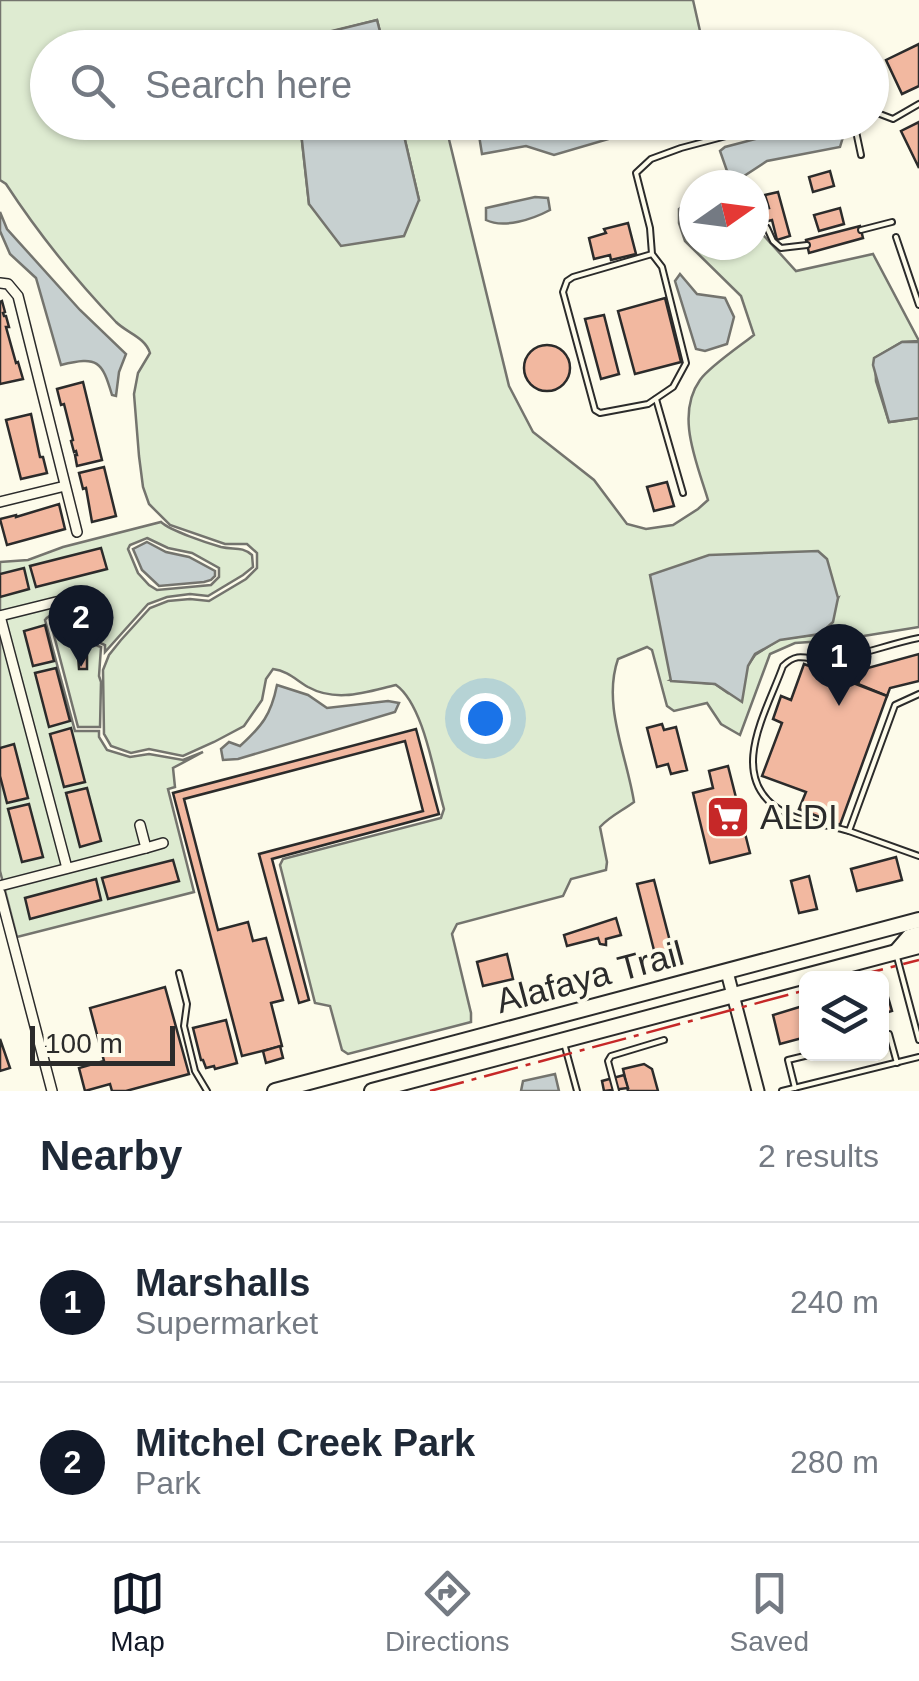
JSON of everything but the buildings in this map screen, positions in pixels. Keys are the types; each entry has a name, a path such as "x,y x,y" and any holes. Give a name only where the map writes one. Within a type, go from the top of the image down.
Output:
{"main road":[{"name":"Alafaya Trail","path":"275,1091 919,920"},
{"path":"896,952 908,937 919,934"},
{"name":"Alafaya Trail","path":"372,1091 416,1085 564,1040 919,946"}],"street":[{"path":"0,283 14,288 18,296 77,532"},
{"path":"0,502 65,486"},
{"path":"67,868 0,616 76,597 89,598 101,608"},
{"path":"140,825 146,848"},
{"path":"0,886 163,844"},
{"path":"0,893 52,1091"},
{"path":"727,972 758,1091"}],"lane":[{"path":"889,117 893,119 919,104"},
{"path":"652,254 573,277 563,292 595,410 605,414 656,399 673,387 686,363 662,267 652,254 650,228 636,173 651,159 711,140"},
{"path":"858,140 861,156"},
{"path":"861,230 892,222"},
{"path":"769,233 781,248 807,246"},
{"path":"896,237 919,305"},
{"path":"656,399 682,493"},
{"path":"919,638 825,660 800,656 790,659 783,666 751,752 753,777 778,809 919,856"},
{"path":"848,831 895,705 919,694"},
{"path":"896,952 919,1040"},
{"path":"178,973 187,1004 184,1026 195,1071 207,1091"},
{"path":"889,1034 897,1062"},
{"path":"564,1040 577,1091"},
{"path":"616,1091 608,1061 611,1056 664,1040"},
{"path":"795,1088 788,1060 799,1057"},
{"path":"782,1091 919,1057"}],"green space":[{"path":"0,0 693,0 700,30 380,30 377,20 338,30 30,30 30,140 302,140 309,204 419,200 405,140 449,140 509,386 533,432 594,480 627,524 646,529 673,525 708,500 694,455 689,408 700,380 754,335 741,296 704,260 769,260 769,241 796,271 873,254 919,341 902,342 875,358 876,381 889,422 919,418 919,627 795,643 770,654 740,735 721,724 707,703 674,711 667,706 652,650 647,647 618,659 614,712 634,802 600,827 606,870 571,879 563,896 457,924 452,934 471,1022 348,1054 342,1050 330,1006 315,1003 280,865 283,859 441,818 444,809 421,724 406,695 396,685 352,695 330,694 273,669 266,679 262,700 244,726 214,742 183,756 149,749 131,753 111,746 104,734 103,670 109,655 150,608 168,601 209,601 257,568 257,553 247,544 225,544 170,525 149,504 143,487 134,394 138,373 150,353 140,339 116,322 0,180","holes":["838,598 820,634 780,639 755,655 728,693 715,684 671,680"]},
{"path":"161,522 207,543 245,550 252,555 253,567 208,596 167,597 148,604 105,652 105,645 85,636 69,613 45,620 75,731 99,731 107,750 130,757 149,754 183,760 203,752 173,768 175,787 168,789 194,892 17,937 0,871 0,562 28,560","holes":["147,538 192,553 219,568 219,577 211,585 157,590 138,573 128,549"]},
{"path":"64,616 82,640 101,647 100,727 78,727 50,620"}],"shaded area":[{"path":"377,20 380,30 336,30"},
{"path":"302,140 405,140 419,200 404,236 341,246 309,204"},
{"path":"480,140 605,140 554,155 526,146 482,154"},
{"path":"752,140 842,140 840,147 767,161 753,170 727,170 720,151"},
{"path":"535,197 548,198 550,210 510,223 486,220 486,208"},
{"path":"0,212 7,229 126,354 116,396 97,364 83,361 61,365 36,278 10,254 0,231"},
{"path":"680,274 697,294 725,298 734,317 727,344 705,351 696,349 675,281"},
{"path":"902,342 919,342 919,418 889,422 874,358"},
{"path":"147,542 166,552 189,557 215,571 215,576 204,582 159,586 142,570 133,549"},
{"path":"818,551 827,559 838,598 833,622 820,634 780,640 755,654 748,666 742,702 715,684 671,681 650,575 709,555"},
{"path":"277,685 308,695 327,708 399,703 395,712 238,759 223,760 221,749 229,742 240,746 260,726"},
{"path":"555,1074 559,1091 521,1091 523,1081"}],"power":[{"path":"876,971 919,960"},
{"path":"430,1091 799,992"}],"place":[{"name":"Mitchel Creek Park","path":"81,667"},
{"name":"Marshalls","path":"839,706"},
{"name":"ALDI","path":"728,817"}]}
